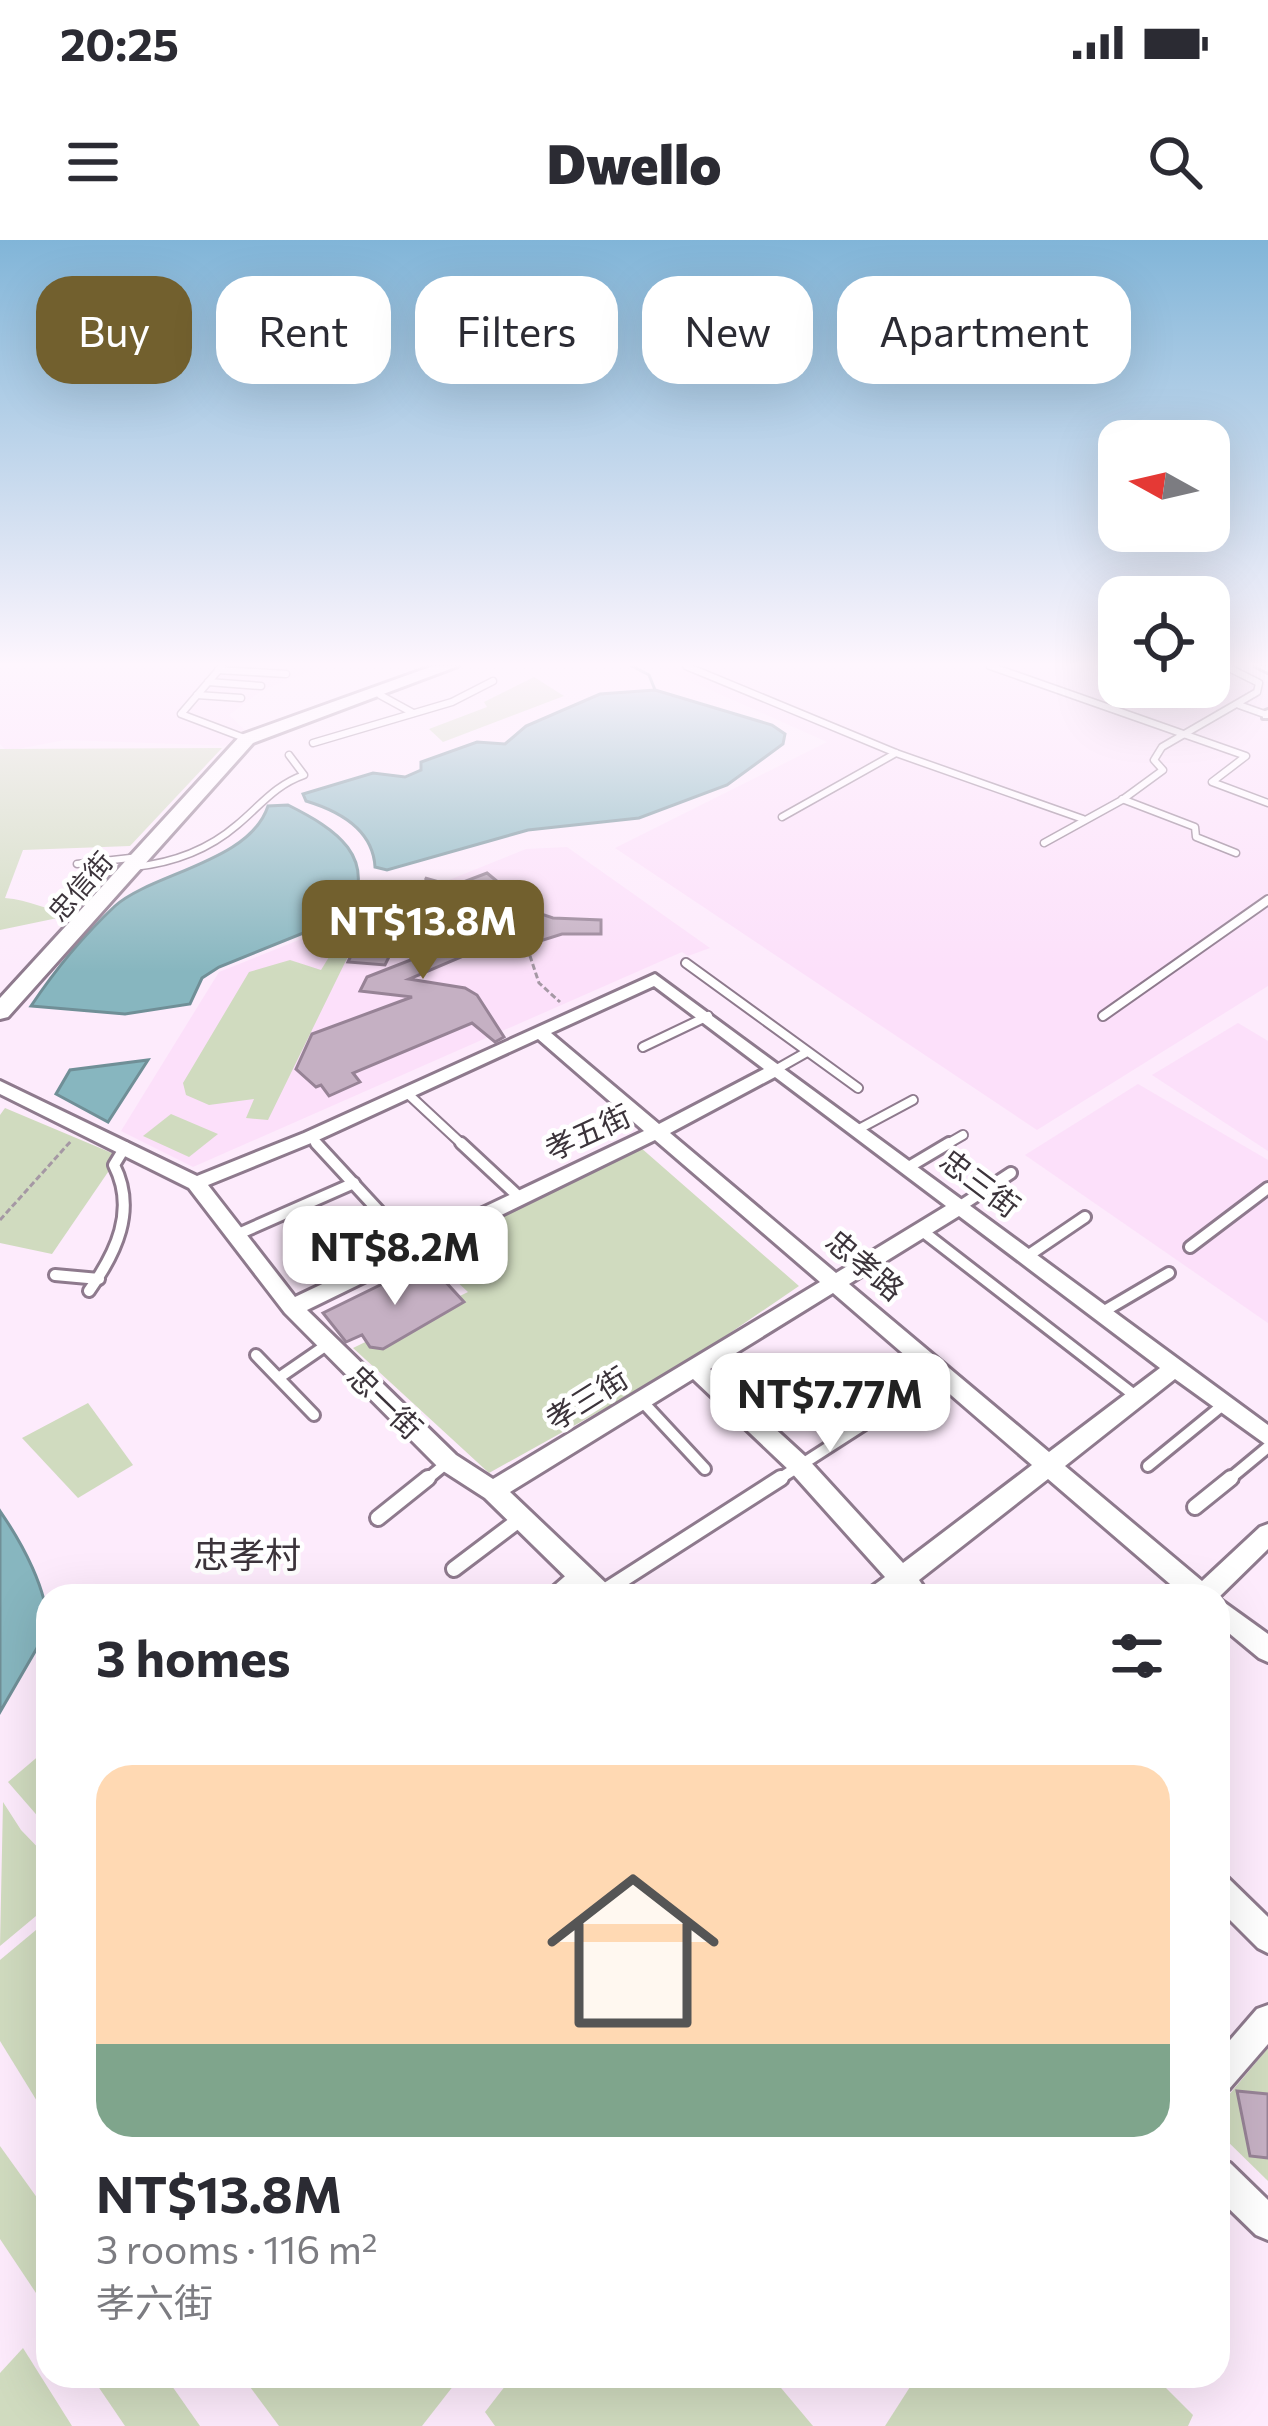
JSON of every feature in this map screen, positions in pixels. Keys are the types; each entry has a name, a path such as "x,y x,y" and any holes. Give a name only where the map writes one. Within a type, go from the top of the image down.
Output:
{"street":[{"name":"忠信街","path":"0,1012 221,768"},
{"name":"忠三街","path":"575,1016 655,979 1268,1437"},
{"path":"196,1183 310,1137 575,1016"},
{"name":"忠孝路","path":"540,1032 1188,1584"},
{"name":"孝五街","path":"292,1309 777,1069"},
{"name":"忠一街","path":"0,1087 196,1183 292,1309 448,1462 493,1491 588,1584"},
{"name":"孝三街","path":"493,1491 959,1208"},
{"path":"693,1366 798,1464 906,1584"},
{"path":"915,1584 1049,1465 1175,1368"},
{"path":"1215,1584 1268,1534"},
{"path":"1230,1619 1268,1650"},
{"path":"1230,1900 1268,1938"},
{"path":"1230,2064 1268,2020"},
{"path":"1230,2187 1268,2223"}],"lane":[{"path":"77,864 170,863 190,855 249,815 270,790 304,776 299,768"},
{"path":"782,817 869,768"},
{"path":"939,768 1083,819"},
{"path":"1044,843 1143,790 1161,768"},
{"path":"1230,768 1212,782 1268,802"},
{"path":"1122,799 1195,827 1196,838 1236,854"},
{"path":"1102,1016 1268,899"},
{"path":"686,963 858,1088"},
{"path":"643,1047 708,1016"},
{"path":"777,1069 807,1052"},
{"path":"406,1093 518,1196"},
{"path":"857,1130 913,1100"},
{"path":"907,1168 963,1135"},
{"path":"310,1137 414,1249"},
{"path":"89,1292 99,1279 129,1201 114,1165 125,1147"},
{"path":"959,1208 1011,1173"},
{"path":"236,1235 355,1183"},
{"path":"1190,1247 1268,1187"},
{"path":"1026,1257 1085,1217"},
{"path":"322,1256 392,1226"},
{"path":"921,1230 1138,1398"},
{"path":"1101,1313 1169,1273"},
{"path":"55,1275 99,1279"},
{"path":"280,1378 328,1344"},
{"path":"256,1354 314,1415"},
{"path":"640,1399 705,1469"},
{"path":"1148,1466 1224,1404"},
{"path":"618,1584 863,1425"},
{"path":"1195,1507 1268,1447"},
{"path":"378,1518 448,1462"},
{"path":"454,1569 519,1520"},
{"path":"567,1584 577,1575"}],"path":[{"path":"527,946 539,983 575,1016"},
{"path":"0,1220 84,1127"}],"shaded area":[{"path":"775,768 1268,768 1268,986 1037,1130 615,848"},
{"path":"567,847 710,948 688,956 682,952 193,1167 121,1131 219,972 526,849"},
{"path":"1238,1023 1268,1041 1268,1151 1152,1075"},
{"path":"1138,1084 1268,1160 1268,1323 1025,1155"}],"green space":[{"path":"0,768 203,768 130,846 23,850 5,898 72,915 0,930"},
{"path":"340,939 356,940 268,1120 246,1118 254,1099 209,1105 186,1095 183,1083 249,972 290,960 321,970"},
{"path":"5,1108 119,1156 52,1254 0,1243 0,1115"},
{"path":"171,1114 218,1134 189,1157 143,1136"},
{"path":"640,1147 799,1286 683,1365 489,1473 353,1348 468,1292 425,1252"},
{"path":"88,1403 133,1465 78,1498 22,1438"},
{"path":"36,1758 36,1814 8,1782"},
{"path":"3,1802 36,1846 36,1916 0,1946"},
{"path":"36,1930 36,2100 0,2041 0,1960"},
{"path":"1268,2048 1268,2181 1230,2144 1230,2094"},
{"path":"0,2146 36,2196 36,2293 0,2239"},
{"path":"23,2348 36,2369 36,2388 48,2388 72,2426 0,2426 0,2373"},
{"path":"99,2388 173,2388 200,2426 125,2426"},
{"path":"251,2388 452,2388 422,2426 279,2426"},
{"path":"504,2388 781,2388 813,2426 495,2426 485,2412"},
{"path":"909,2388 1166,2388 1193,2415 1188,2426 885,2426"}],"water":[{"path":"750,768 727,785 639,818 528,830 387,870 375,867 361,832 330,810 306,801 303,794 373,773 405,777 421,770"},
{"path":"288,805 322,824 348,847 358,877 348,915 219,967 202,978 190,1004 125,1014 31,1006 115,906 242,841 268,806"},
{"path":"148,1060 108,1122 56,1094 70,1070"},
{"path":"0,1511 39,1584 36,1650 0,1712"}],"building":[{"path":"487,873 504,887 482,894 553,918 601,920 601,934 562,934 518,948 496,942 409,979 465,988 477,995 504,1037 495,1042 472,1023 353,1073 360,1082 329,1096 321,1085 316,1087 296,1069 312,1034 412,997 360,991 367,977 485,931 454,903 406,922 385,965 348,962 369,918 440,891 425,878 453,886"},
{"path":"421,1265 431,1266 464,1302 383,1349 370,1347 362,1335 346,1342 323,1313"},
{"path":"1237,2091 1268,2094 1268,2158 1250,2156"}],"district":[{"name":"忠孝村","path":"247,1553"}]}
